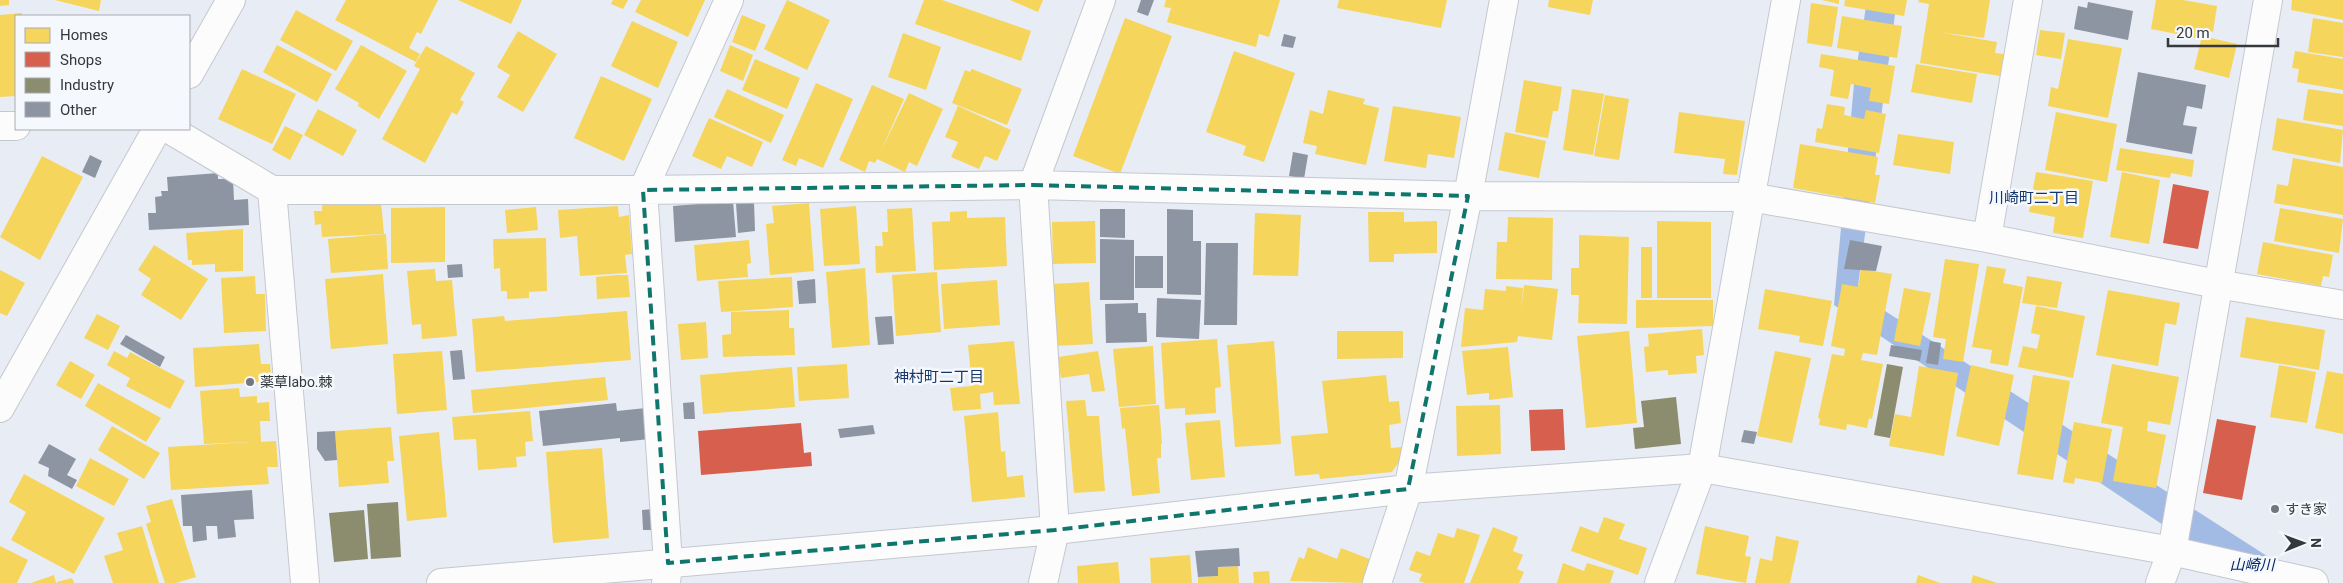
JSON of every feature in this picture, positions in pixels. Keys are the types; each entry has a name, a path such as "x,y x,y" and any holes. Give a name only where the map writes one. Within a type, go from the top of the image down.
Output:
{"street":[{"path":"190,72 231,0"},
{"path":"667,573 643,190 729,0"},
{"path":"1043,583 1055,530 1033,185 1101,0"},
{"path":"1377,583 1408,490 1468,196 1504,0"},
{"path":"1659,583 1702,468 1786,0"},
{"path":"1987,238 2028,0"},
{"path":"2160,583 2172,551 2268,0"},
{"path":"0,126 15,126"},
{"path":"0,408 156,130"},
{"path":"172,130 272,190 643,190 1033,185 1468,196 1750,197 1987,238 2217,284 2343,305"},
{"path":"272,190 305,583"},
{"path":"441,583 667,573 1408,490 1702,468 2172,551 2314,583"}],"highlighted area":[{"path":"1033,185 1468,196 1408,489 1055,530 668,563 643,190"}],"water":[{"name":"山崎川","path":"1867,0 1897,0 1857,293 2309,583 2250,583 1834,305 1854,84"}],"building: Homes":[{"path":"0,0 9,0 9,5 0,6"},
{"path":"55,0 101,0 99,11"},
{"path":"346,0 438,0 421,34 417,32 409,48 420,54 416,62 335,20"},
{"path":"458,0 522,0 511,24"},
{"path":"613,0 628,0 623,9 611,4"},
{"path":"641,0 705,0 688,37 635,12"},
{"path":"787,0 830,20 807,70 764,49"},
{"path":"924,0 942,0 1031,31 1021,61 915,24"},
{"path":"1010,0 1043,0 1038,12"},
{"path":"1166,0 1280,0 1269,37 1259,34 1256,47 1167,22 1171,8 1164,7"},
{"path":"1339,0 1447,0 1441,28 1337,8"},
{"path":"1549,0 1593,0 1590,15 1548,7"},
{"path":"1822,0 1839,0 1839,4"},
{"path":"1845,0 1907,0 1904,16 1844,6"},
{"path":"1919,0 1990,0 1984,38 1939,32 1997,42 1995,53 2004,54 2000,76 1920,63 1929,4 1918,2"},
{"path":"2156,0 2183,0 2217,6 2213,32 2199,29 2197,38 2151,29"},
{"path":"2292,0 2343,0 2343,20 2291,10"},
{"path":"1811,3 1838,7 1832,47 1807,43"},
{"path":"296,10 353,41 336,71 280,40"},
{"path":"22,13 22,15 15,15 15,96 0,97 0,15"},
{"path":"742,15 766,25 755,51 732,42"},
{"path":"1842,16 1902,26 1897,58 1837,48"},
{"path":"1125,18 1172,36 1120,174 1073,156"},
{"path":"2313,18 2343,23 2343,57 2308,52"},
{"path":"632,21 678,42 658,88 611,66"},
{"path":"2040,30 2065,33 2061,59 2036,55"},
{"path":"518,31 557,54 523,112 497,97 510,75 497,67"},
{"path":"903,33 941,47 926,90 888,77"},
{"path":"2202,36 2237,44 2229,78 2194,69"},
{"path":"2068,39 2122,48 2108,118 2048,106 2051,87 2058,89"},
{"path":"277,45 332,74 317,102 263,72"},
{"path":"361,45 407,71 379,119 358,106 359,103 335,89"},
{"path":"730,45 753,55 743,81 720,71"},
{"path":"426,46 475,73 460,100 464,102 457,115 452,112 425,163 382,139 420,69 414,66"},
{"path":"1234,51 1295,73 1264,162 1243,155 1246,146 1206,132"},
{"path":"2295,51 2343,59 2343,90 2297,82 2299,69 2292,68"},
{"path":"1821,54 1895,66 1889,104 1869,101 1871,88 1851,84 1848,99 1830,96 1834,70 1819,67"},
{"path":"755,59 800,78 787,109 742,90"},
{"path":"1916,64 1977,74 1972,103 1911,92"},
{"path":"242,69 296,94 272,144 218,119"},
{"path":"972,69 1022,89 1007,125 952,103 965,70 970,72"},
{"path":"601,76 652,99 624,161 574,138"},
{"path":"1524,80 1562,87 1558,111 1553,111 1548,138 1515,132"},
{"path":"816,83 853,99 823,168 799,158 796,166 782,160"},
{"path":"872,85 904,99 880,153 909,93 943,109 917,166 909,162 905,172 877,159 875,163 869,161 865,172 839,160"},
{"path":"727,89 784,115 771,143 714,117"},
{"path":"1572,89 1604,94 1593,155 1563,150"},
{"path":"2308,89 2343,94 2343,126 2303,120"},
{"path":"1328,90 1365,99 1363,104 1379,108 1366,165 1315,154 1317,146 1303,143 1310,110 1323,114"},
{"path":"1605,95 1629,99 1619,160 1594,156"},
{"path":"1827,104 1845,107 1844,115 1864,119 1866,110 1886,114 1879,153 1815,142 1817,128 1822,129"},
{"path":"958,106 1011,130 997,161 985,156 979,169 951,157 958,142 945,137"},
{"path":"1393,106 1461,117 1454,158 1428,154 1426,168 1384,161"},
{"path":"318,109 357,130 343,156 304,135"},
{"path":"1679,112 1745,121 1737,175 1723,174 1725,159 1674,153"},
{"path":"2056,112 2117,124 2107,182 2045,170"},
{"path":"709,118 763,142 752,167 727,156 721,169 692,156"},
{"path":"2277,118 2343,130 2340,163 2272,150"},
{"path":"285,126 303,135 290,160 272,150"},
{"path":"1505,132 1546,141 1539,178 1498,170"},
{"path":"1898,134 1954,142 1950,174 1893,165"},
{"path":"1800,144 1878,157 1875,175 1880,175 1875,203 1793,188"},
{"path":"2120,148 2194,160 2192,177 2171,173 2170,178 2116,170"},
{"path":"42,156 83,177 40,260 0,237"},
{"path":"2293,158 2343,167 2343,215 2274,203 2277,184 2288,186"},
{"path":"2036,172 2093,181 2083,238 2053,233 2055,217 2029,212"},
{"path":"2122,172 2160,180 2149,244 2110,237"},
{"path":"381,202 384,234 322,237 321,224 315,225 314,211 322,211 322,205"},
{"path":"809,203 814,271 770,275 766,224 774,223 772,206"},
{"path":"618,206 619,217 629,215 632,254 625,255 627,273 580,276 577,236 560,238 558,210"},
{"path":"856,206 860,264 824,266 820,209"},
{"path":"445,207 445,262 391,263 391,208"},
{"path":"536,207 538,230 507,233 505,210"},
{"path":"912,208 916,271 876,273 875,246 883,246 882,232 888,232 887,209"},
{"path":"2280,208 2343,219 2339,253 2274,241"},
{"path":"967,211 967,218 1005,217 1007,266 934,270 932,222 950,221 950,212"},
{"path":"1368,212 1404,212 1404,222 1437,221 1437,253 1394,254 1394,262 1369,262"},
{"path":"1255,213 1301,215 1298,276 1253,275"},
{"path":"1508,217 1553,218 1552,280 1496,279 1497,242 1507,242"},
{"path":"1095,221 1096,263 1053,264 1052,222"},
{"path":"1657,221 1711,222 1711,298 1657,298"},
{"path":"243,229 243,271 215,272 215,264 192,265 192,260 188,260 186,233"},
{"path":"386,234 388,269 331,273 328,239"},
{"path":"1579,235 1629,237 1627,324 1578,323 1579,295 1571,295 1571,268 1579,268"},
{"path":"546,238 547,291 529,292 529,298 507,299 507,291 501,291 500,268 494,269 493,239"},
{"path":"749,240 751,263 747,264 748,277 697,281 694,245"},
{"path":"2263,242 2333,255 2329,277 2323,276 2321,286 2257,274"},
{"path":"154,245 208,279 181,320 141,295 151,279 138,270"},
{"path":"1641,247 1652,247 1652,298 1641,298"},
{"path":"1945,259 1979,264 1963,362 1943,359 1946,339 1933,337"},
{"path":"1987,266 2006,269 2003,283 2023,287 2008,366 1990,363 1992,350 1972,347"},
{"path":"865,268 870,345 832,348 826,272"},
{"path":"435,269 436,281 452,280 457,336 422,339 421,324 412,325 407,271"},
{"path":"1861,269 1892,274 1877,355 1863,353 1861,360 1883,364 1872,419 1869,418 1867,428 1847,424 1846,430 1819,425 1820,419 1818,418 1832,354 1844,356 1845,349 1831,346 1842,284 1858,287"},
{"path":"0,270 25,283 7,316 0,313"},
{"path":"937,272 941,332 896,336 892,275"},
{"path":"383,274 388,344 331,349 325,279"},
{"path":"628,275 630,297 597,299 596,277"},
{"path":"255,276 256,294 265,294 266,331 224,333 221,278"},
{"path":"2027,276 2062,282 2057,308 2022,303"},
{"path":"792,277 793,307 721,312 718,281"},
{"path":"997,280 1000,325 944,329 941,284"},
{"path":"1089,282 1093,344 1054,346 1051,284"},
{"path":"1524,285 1558,289 1552,340 1518,336 1517,342 1461,347 1465,308 1483,310 1485,289 1506,291 1506,286 1523,288 1521,311"},
{"path":"1904,288 1931,293 1920,346 1894,341"},
{"path":"1765,289 1832,301 1823,346 1799,342 1800,336 1758,329"},
{"path":"2108,290 2180,303 2176,325 2165,323 2158,366 2096,355"},
{"path":"1636,300 1713,300 1713,326 1636,328"},
{"path":"2036,306 2085,316 2073,378 2018,367 2023,346 2037,349 2040,335 2031,333"},
{"path":"789,310 789,328 794,328 795,355 723,357 722,335 731,334 731,312"},
{"path":"627,311 631,360 476,372 472,319 504,316 505,321"},
{"path":"97,314 120,326 108,350 84,338"},
{"path":"2246,317 2325,330 2319,370 2240,357"},
{"path":"706,322 708,358 681,360 678,324"},
{"path":"1702,329 1704,355 1696,356 1697,373 1668,375 1668,370 1646,372 1644,347 1649,346 1648,334"},
{"path":"1337,331 1403,331 1403,358 1337,359"},
{"path":"1629,331 1637,423 1586,428 1577,336"},
{"path":"1217,339 1221,387 1215,388 1216,413 1185,415 1185,408 1165,409 1161,343"},
{"path":"1014,341 1020,404 994,405 993,392 980,394 981,409 953,411 950,388 972,386 968,345"},
{"path":"1274,341 1281,444 1235,447 1227,345"},
{"path":"259,344 261,364 270,364 272,381 195,387 193,348"},
{"path":"1153,346 1156,404 1119,407 1113,349"},
{"path":"1508,347 1513,397 1489,400 1489,393 1467,395 1462,351"},
{"path":"114,351 127,358 130,352 185,381 170,409 126,386 130,378 107,365"},
{"path":"442,351 447,410 397,414 393,354"},
{"path":"1098,351 1105,391 1092,392 1089,374 1061,378 1058,357"},
{"path":"1775,351 1811,358 1792,443 1757,436"},
{"path":"70,361 95,375 81,399 56,385"},
{"path":"847,364 849,398 799,401 797,367"},
{"path":"2112,364 2179,377 2170,425 2148,421 2147,431 2166,435 2156,488 2113,481 2123,427 2101,423"},
{"path":"1971,365 2014,375 1999,446 1956,436"},
{"path":"2279,365 2316,372 2307,423 2270,417"},
{"path":"1919,366 1958,373 1944,456 1889,446 1895,414 1911,417"},
{"path":"792,367 795,407 703,414 700,375"},
{"path":"2327,371 2343,374 2343,434 2315,428"},
{"path":"1386,375 1389,402 1399,401 1401,423 1389,425 1391,448 1402,447 1403,456 1392,472 1320,479 1319,474 1295,476 1291,436 1328,433 1322,381"},
{"path":"2033,375 2070,381 2053,480 2017,474"},
{"path":"605,377 608,400 473,413 471,390"},
{"path":"98,383 161,418 146,442 85,406"},
{"path":"239,388 240,397 257,396 257,403 269,402 270,421 260,421 261,442 276,441 278,467 267,467 269,484 171,490 168,447 251,442 204,444 200,391"},
{"path":"1085,400 1087,416 1099,416 1105,491 1074,493 1066,401"},
{"path":"1159,405 1162,444 1161,458 1157,458 1160,493 1132,496 1125,428 1122,429 1120,408"},
{"path":"1500,405 1501,454 1457,456 1456,406"},
{"path":"530,411 533,441 525,442 526,456 516,457 517,467 478,470 476,439 454,440 452,417"},
{"path":"998,412 1001,452 1005,451 1007,477 1023,475 1025,497 972,502 964,416"},
{"path":"1220,420 1225,477 1191,480 1185,423"},
{"path":"2074,422 2112,429 2102,483 2075,478 2074,484 2063,482"},
{"path":"112,426 160,453 144,479 98,450"},
{"path":"391,427 394,461 387,461 389,483 339,487 335,431"},
{"path":"439,432 447,517 407,521 399,436"},
{"path":"602,448 609,538 553,543 546,452"},
{"path":"90,458 129,479 114,506 76,486"},
{"path":"24,474 105,518 74,574 11,540 26,512 9,502"},
{"path":"172,499 196,577 176,583 165,583 146,524 151,522 146,506"},
{"path":"1604,517 1625,524 1619,539 1647,548 1638,575 1571,551 1580,526 1598,533"},
{"path":"142,526 159,583 113,583 104,556 123,550 117,533"},
{"path":"1705,526 1749,536 1745,556 1751,557 1746,583 1696,574"},
{"path":"1493,527 1518,537 1513,551 1523,555 1517,569 1524,572 1519,583 1470,583"},
{"path":"1457,528 1480,535 1464,583 1425,583 1419,581 1422,574 1409,570 1416,551 1430,556 1438,533 1454,538"},
{"path":"1776,536 1799,541 1790,583 1755,583 1760,558 1772,561"},
{"path":"0,546 28,560 17,583 0,583"},
{"path":"1308,547 1337,559 1341,548 1372,560 1363,583 1290,581 1299,557 1304,559"},
{"path":"1190,555 1192,583 1151,583 1150,558"},
{"path":"1118,562 1120,583 1078,583 1077,566"},
{"path":"1563,563 1584,571 1587,563 1614,571 1610,583 1557,583"},
{"path":"1238,566 1239,583 1198,583 1198,577 1218,576 1218,567"},
{"path":"1269,571 1270,583 1254,583 1253,572"},
{"path":"54,575 56,583 31,583"},
{"path":"1918,575 1940,583 1916,583"},
{"path":"1973,575 1997,583 1971,583"},
{"path":"72,578 74,583 57,583 57,582"}],"building: Shops":[{"path":"2173,184 2209,191 2198,249 2163,243"},
{"path":"1563,409 1565,450 1531,451 1529,410"},
{"path":"2217,419 2256,426 2242,500 2203,493"},
{"path":"801,423 804,453 811,452 812,466 701,475 698,431"}],"building: Industry":[{"path":"1887,364 1903,367 1890,438 1874,435"},
{"path":"1676,397 1681,444 1635,449 1633,428 1644,427 1641,401"},
{"path":"398,502 401,557 371,559 367,504"},
{"path":"364,510 368,559 334,562 329,513"}],"building: Other":[{"path":"1141,0 1154,0 1148,16 1137,12"},
{"path":"2088,2 2133,11 2128,40 2074,29 2078,6 2087,8"},
{"path":"1284,34 1296,37 1293,48 1281,46"},
{"path":"2138,72 2206,85 2202,109 2187,106 2183,125 2197,127 2192,154 2126,142"},
{"path":"1293,152 1308,155 1304,179 1289,176"},
{"path":"90,155 102,161 95,178 82,172"},
{"path":"218,173 218,179 233,179 234,200 248,199 249,225 149,230 148,213 156,213 155,197 162,196 161,191 168,191 167,177"},
{"path":"733,201 736,237 675,242 673,206"},
{"path":"754,202 755,231 738,233 736,203"},
{"path":"1100,209 1125,209 1125,238 1100,237"},
{"path":"1167,209 1193,210 1193,241 1201,241 1201,295 1167,294"},
{"path":"1100,239 1134,240 1134,300 1100,300"},
{"path":"1850,240 1882,246 1876,271 1844,269"},
{"path":"1206,243 1238,243 1237,325 1204,325"},
{"path":"1135,256 1163,256 1163,288 1135,288"},
{"path":"462,264 463,277 448,278 447,265"},
{"path":"815,279 816,303 799,304 797,281"},
{"path":"1157,298 1201,300 1199,339 1156,337"},
{"path":"1138,303 1138,313 1146,313 1147,342 1106,343 1105,304"},
{"path":"892,316 894,344 878,345 875,317"},
{"path":"126,335 165,357 160,367 120,344"},
{"path":"1930,341 1941,343 1938,365 1926,363"},
{"path":"1891,345 1922,350 1920,361 1889,356"},
{"path":"462,350 465,379 453,380 450,351"},
{"path":"694,402 695,419 684,419 683,403"},
{"path":"616,403 617,411 646,408 650,439 620,442 620,438 543,446 539,411"},
{"path":"873,425 875,434 840,438 838,429"},
{"path":"1744,430 1757,432 1754,444 1741,442"},
{"path":"335,431 337,460 325,461 317,449 317,432"},
{"path":"49,444 76,459 67,475 77,480 72,489 48,476 49,468 38,463"},
{"path":"252,490 254,519 234,520 236,537 218,539 217,526 206,526 207,540 193,542 192,526 183,526 181,495"},
{"path":"653,509 654,530 643,530 642,510"},
{"path":"1239,548 1240,566 1218,567 1218,576 1198,577 1195,551"}],"place":[{"name":"薬草labo.棘","path":"250,382"},
{"name":"すき家","path":"2275,509"}],"district":[{"name":"川崎町二丁目","path":"2034,198"},
{"name":"神村町二丁目","path":"939,377"}]}
